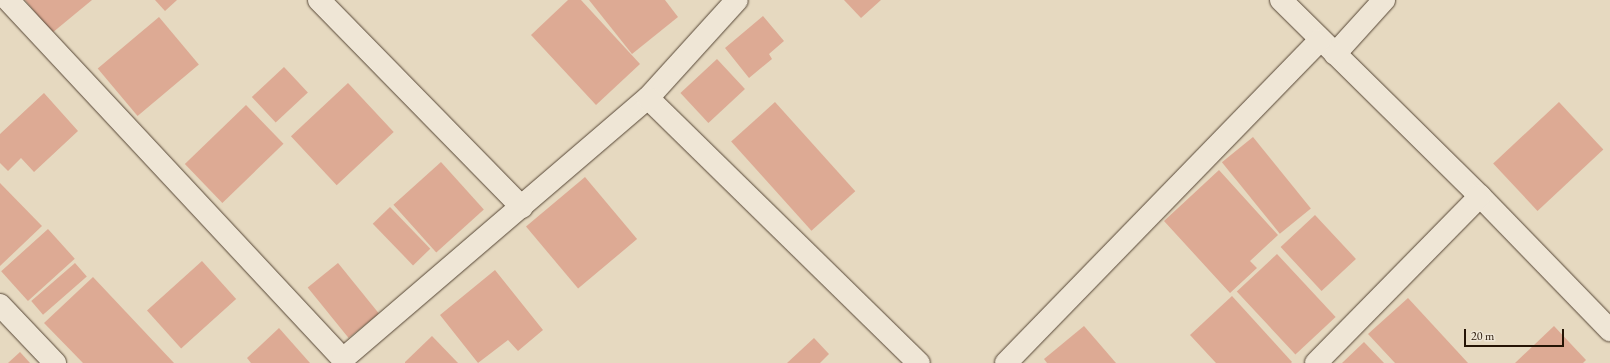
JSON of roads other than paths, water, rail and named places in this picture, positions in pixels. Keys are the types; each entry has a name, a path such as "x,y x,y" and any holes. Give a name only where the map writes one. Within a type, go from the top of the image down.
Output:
{"street":[{"path":"8,0 342,362 648,98 737,0"},
{"path":"319,0 522,207"},
{"path":"1281,0 1327,47 1480,196 1610,330"},
{"path":"1006,363 1327,47 1384,0"},
{"path":"648,98 919,363"},
{"path":"1316,363 1480,196"},
{"path":"0,305 55,363"}]}
